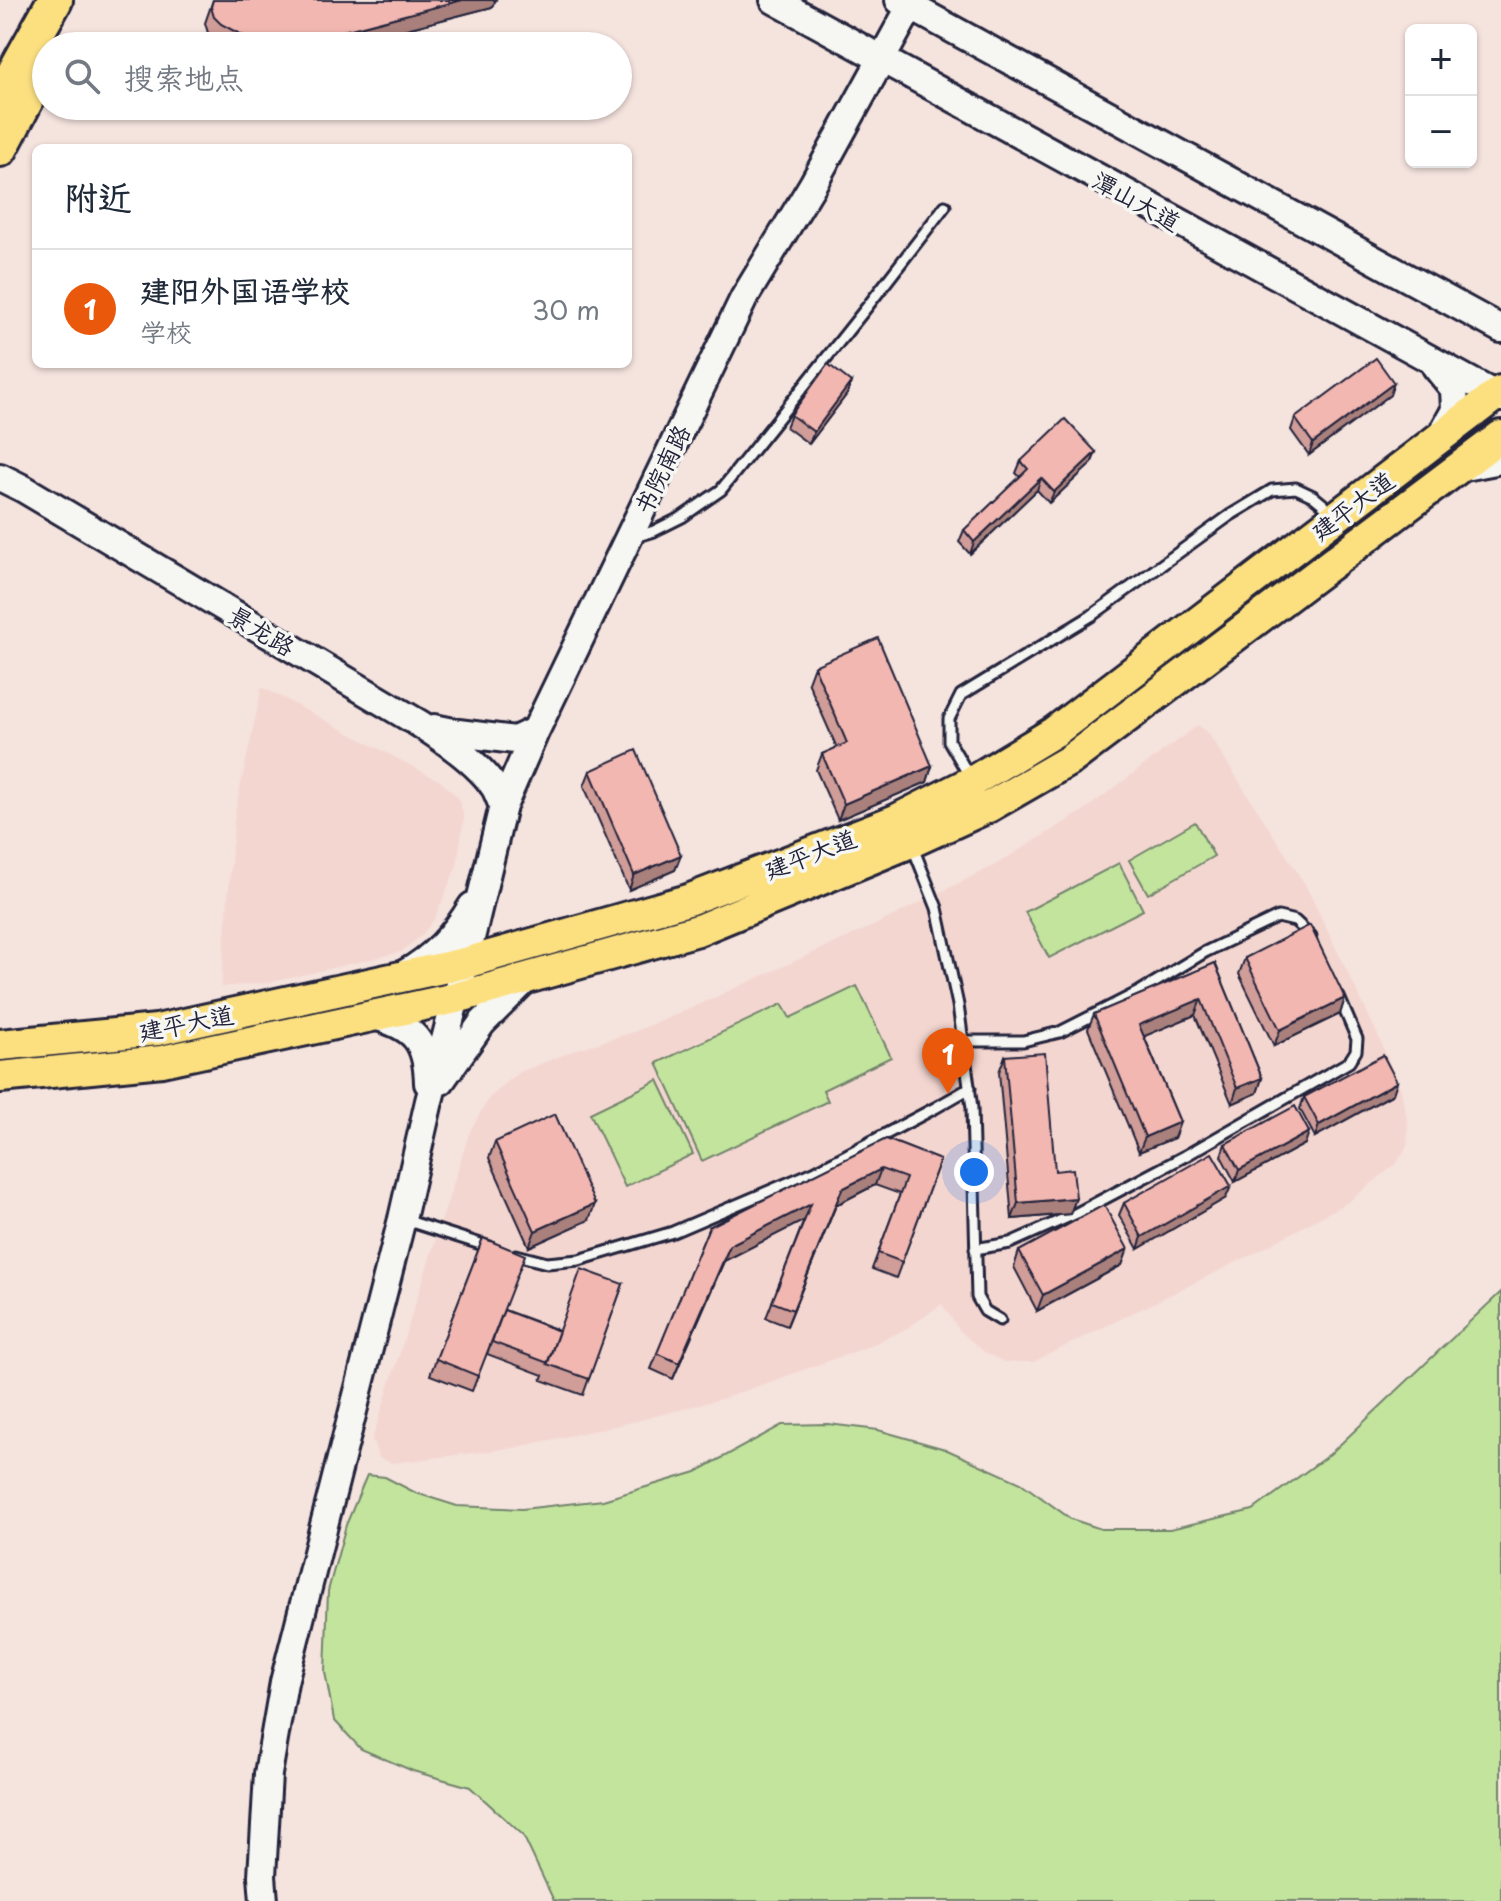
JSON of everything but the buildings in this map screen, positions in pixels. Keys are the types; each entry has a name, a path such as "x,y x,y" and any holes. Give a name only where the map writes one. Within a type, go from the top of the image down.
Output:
{"highway":[{"path":"37,32 55,0"},
{"path":"62,32 79,0"},
{"path":"0,99 32,41"},
{"path":"0,149 32,88"}],"main road":[{"name":"潭山大道","path":"774,0 1499,395"},
{"name":"书院南路","path":"264,1901 262,1876 268,1774 284,1682 503,806 536,730 799,177 905,2"},
{"path":"905,2 1497,326"},
{"path":"1432,361 1454,389 1455,410 1439,438"},
{"name":"建平大道","path":"0,1045 157,1030 465,963 688,900 896,820 973,781 1054,732 1499,395"},
{"name":"建平大道","path":"0,1077 162,1061 456,998 698,930 911,842 990,806 1070,760 1501,436"},
{"path":"1459,468 1501,460"},
{"name":"景龙路","path":"0,475 420,724 454,747 479,770 495,787 503,806"},
{"path":"420,724 458,733 515,740 536,730"},
{"path":"484,886 486,923 491,933 505,943 538,942"},
{"path":"398,977 443,946 461,924 484,886"},
{"path":"429,1101 470,1038 527,978"},
{"path":"374,1016 396,1022 413,1032 420,1042 425,1053 429,1101"}],"lane":[{"path":"628,539 654,531 682,517 721,490 945,206"},
{"path":"973,781 949,741 949,719 961,695 1091,616 1229,516 1272,490 1296,488 1313,496 1334,519"},
{"path":"911,842 937,908 954,982 970,1088 977,1297 985,1311 1000,1320"},
{"path":"963,1041 1023,1041 1060,1032 1139,992 1205,952 1278,917 1295,921 1313,938 1319,952"},
{"path":"975,1249 1010,1243 1077,1213 1349,1062 1356,1051 1357,1039 1337,994"},
{"path":"402,1219 547,1263 579,1260 673,1232 814,1172 970,1088"}],"shaded area":[{"path":"262,687 440,781 458,797 464,817 457,865 435,918 422,935 401,952 272,982 221,987 235,812"},
{"path":"1198,725 1208,733 1306,886 1377,1033 1401,1090 1408,1125 1407,1146 1396,1164 1348,1202 1255,1253 1033,1362 1004,1362 984,1352 959,1330 942,1304 906,1329 867,1347 725,1398 513,1448 393,1463 379,1458 372,1440 470,1131 489,1098 518,1073 680,1013 875,925 995,865 1083,811"}],"green space":[{"path":"1195,822 1214,856 1148,894 1129,860"},
{"path":"1119,863 1143,910 1049,958 1025,912"},
{"path":"857,986 891,1057 823,1090 828,1101 702,1161 657,1063 782,1004 790,1018"},
{"path":"658,1080 693,1154 625,1187 590,1113"},
{"path":"1501,1292 1501,1901 554,1901 523,1835 470,1787 413,1771 361,1749 334,1720 325,1672 328,1591 346,1525 367,1475 385,1477 416,1493 457,1506 522,1509 603,1500 696,1472 782,1425 828,1424 878,1430 945,1449 1021,1483 1071,1519 1101,1529 1170,1529 1253,1510 1330,1454"}],"place":[{"name":"建阳外国语学校","path":"948,1094"}]}
